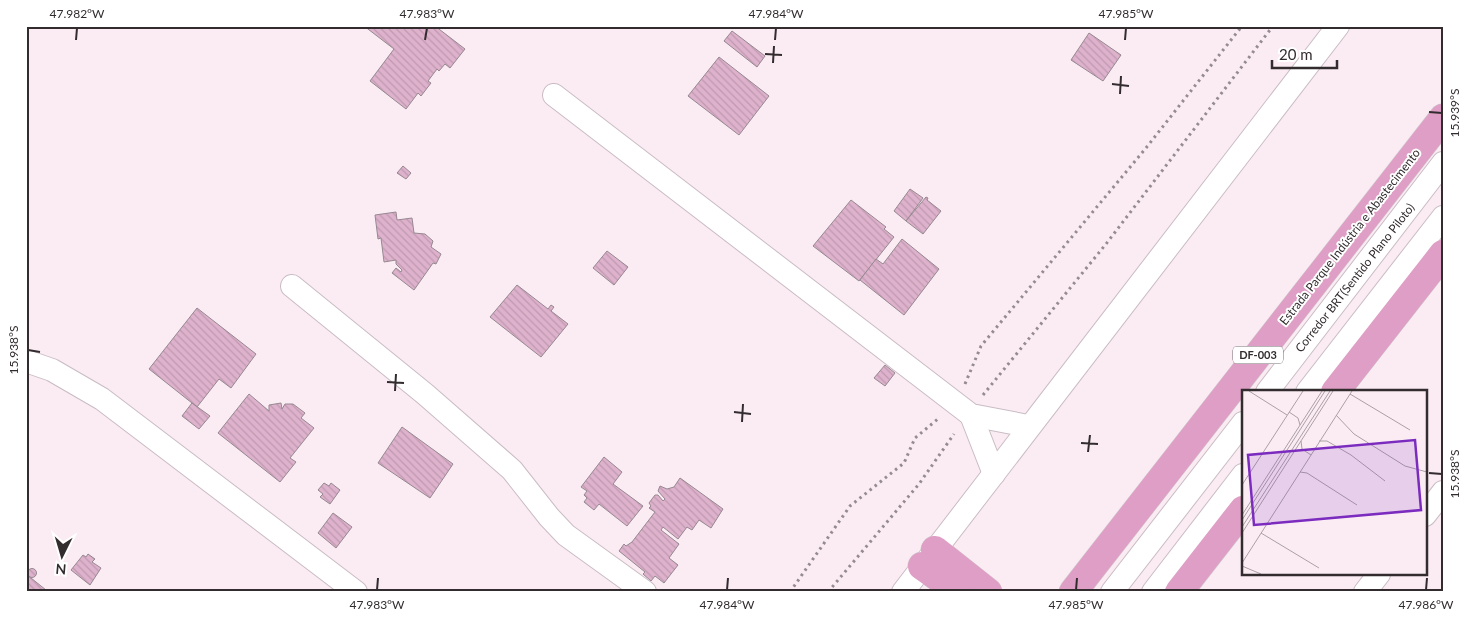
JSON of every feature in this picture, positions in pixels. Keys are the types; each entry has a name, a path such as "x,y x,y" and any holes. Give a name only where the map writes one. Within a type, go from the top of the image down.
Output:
{"highway":[{"name":"Estrada Parque Indústria e Abastecimento","path":"1072,592 1443,118"},
{"path":"1337,390 1443,254"},
{"path":"1179,592 1242,511"},
{"path":"929,558 959,592"},
{"path":"929,558 988,592"}],"street":[{"path":"903,592 994,474 1028,426 1338,26"},
{"path":"554,95 966,411 1028,426"},
{"name":"Corredor BRT(Sentido Plano Piloto)","path":"1269,390 1443,163"},
{"path":"1309,390 1443,217"},
{"path":"292,286 425,394 512,470 549,518 566,535 645,592"},
{"path":"26,361 52,370 102,399 356,592"},
{"path":"966,411 994,474"},
{"path":"1112,592 1242,424"},
{"path":"1153,592 1242,477"},
{"path":"1426,513 1443,492"},
{"path":"1365,592 1377,576"}],"path":[{"path":"790,592 850,506 904,463 915,438 966,411 981,346 1146,148 1242,26"},
{"path":"828,592 919,484 966,411 1106,244 1273,26"},
{"path":"1440,592 1443,588"}],"building":[{"path":"364,26 435,26 465,49 450,68 445,64 439,71 437,69 428,81 431,83 421,96 418,93 406,109 370,81 394,49"},
{"path":"732,31 765,56 757,67 724,41"},
{"path":"1089,33 1121,55 1103,81 1071,60"},
{"path":"719,57 769,96 739,135 688,96"},
{"path":"403,166 411,173 406,179 397,173"},
{"path":"910,189 923,198 906,221 894,211"},
{"path":"926,197 928,198 927,200 941,211 923,234 906,221"},
{"path":"851,200 886,227 884,229 894,237 859,281 813,246"},
{"path":"396,212 397,220 412,218 414,233 425,234 433,241 431,247 441,254 436,264 433,263 414,290 392,273 396,268 401,272 402,270 396,264 396,260 384,262 381,238 378,239 375,215"},
{"path":"902,239 939,269 904,315 860,280 876,259 883,264"},
{"path":"607,251 628,267 614,285 593,268"},
{"path":"517,285 548,309 551,305 554,307 551,311 568,324 541,357 490,317"},
{"path":"197,308 256,354 231,388 219,379 197,407 149,369"},
{"path":"885,365 895,373 885,386 874,378"},
{"path":"249,394 269,411 269,405 281,403 282,409 285,404 293,404 305,413 301,418 314,428 290,458 296,462 280,482 218,433"},
{"path":"192,403 210,416 199,429 182,416"},
{"path":"402,427 453,464 430,498 378,463"},
{"path":"604,457 622,472 613,484 643,506 627,526 599,504 594,510 584,502 587,498 584,495 587,491 581,487"},
{"path":"680,478 723,509 711,528 699,520 692,530 687,527 678,539 663,527 661,530 679,544 669,558 678,565 664,583 655,576 651,581 643,574 645,572 619,551 624,544 626,546 632,542 655,512 649,508 651,506 649,503 655,495 658,495 663,501 665,499 658,491 660,486 667,489 674,487"},
{"path":"324,483 329,486 331,483 340,490 330,504 320,497 323,494 318,490"},
{"path":"333,513 352,527 336,548 318,533"},
{"path":"88,554 95,559 92,562 101,568 90,585 71,570 83,555 86,557"},
{"path":"32,568 37,573 32,578 27,573"},
{"path":"26,574 46,590 45,592 26,592"}]}
